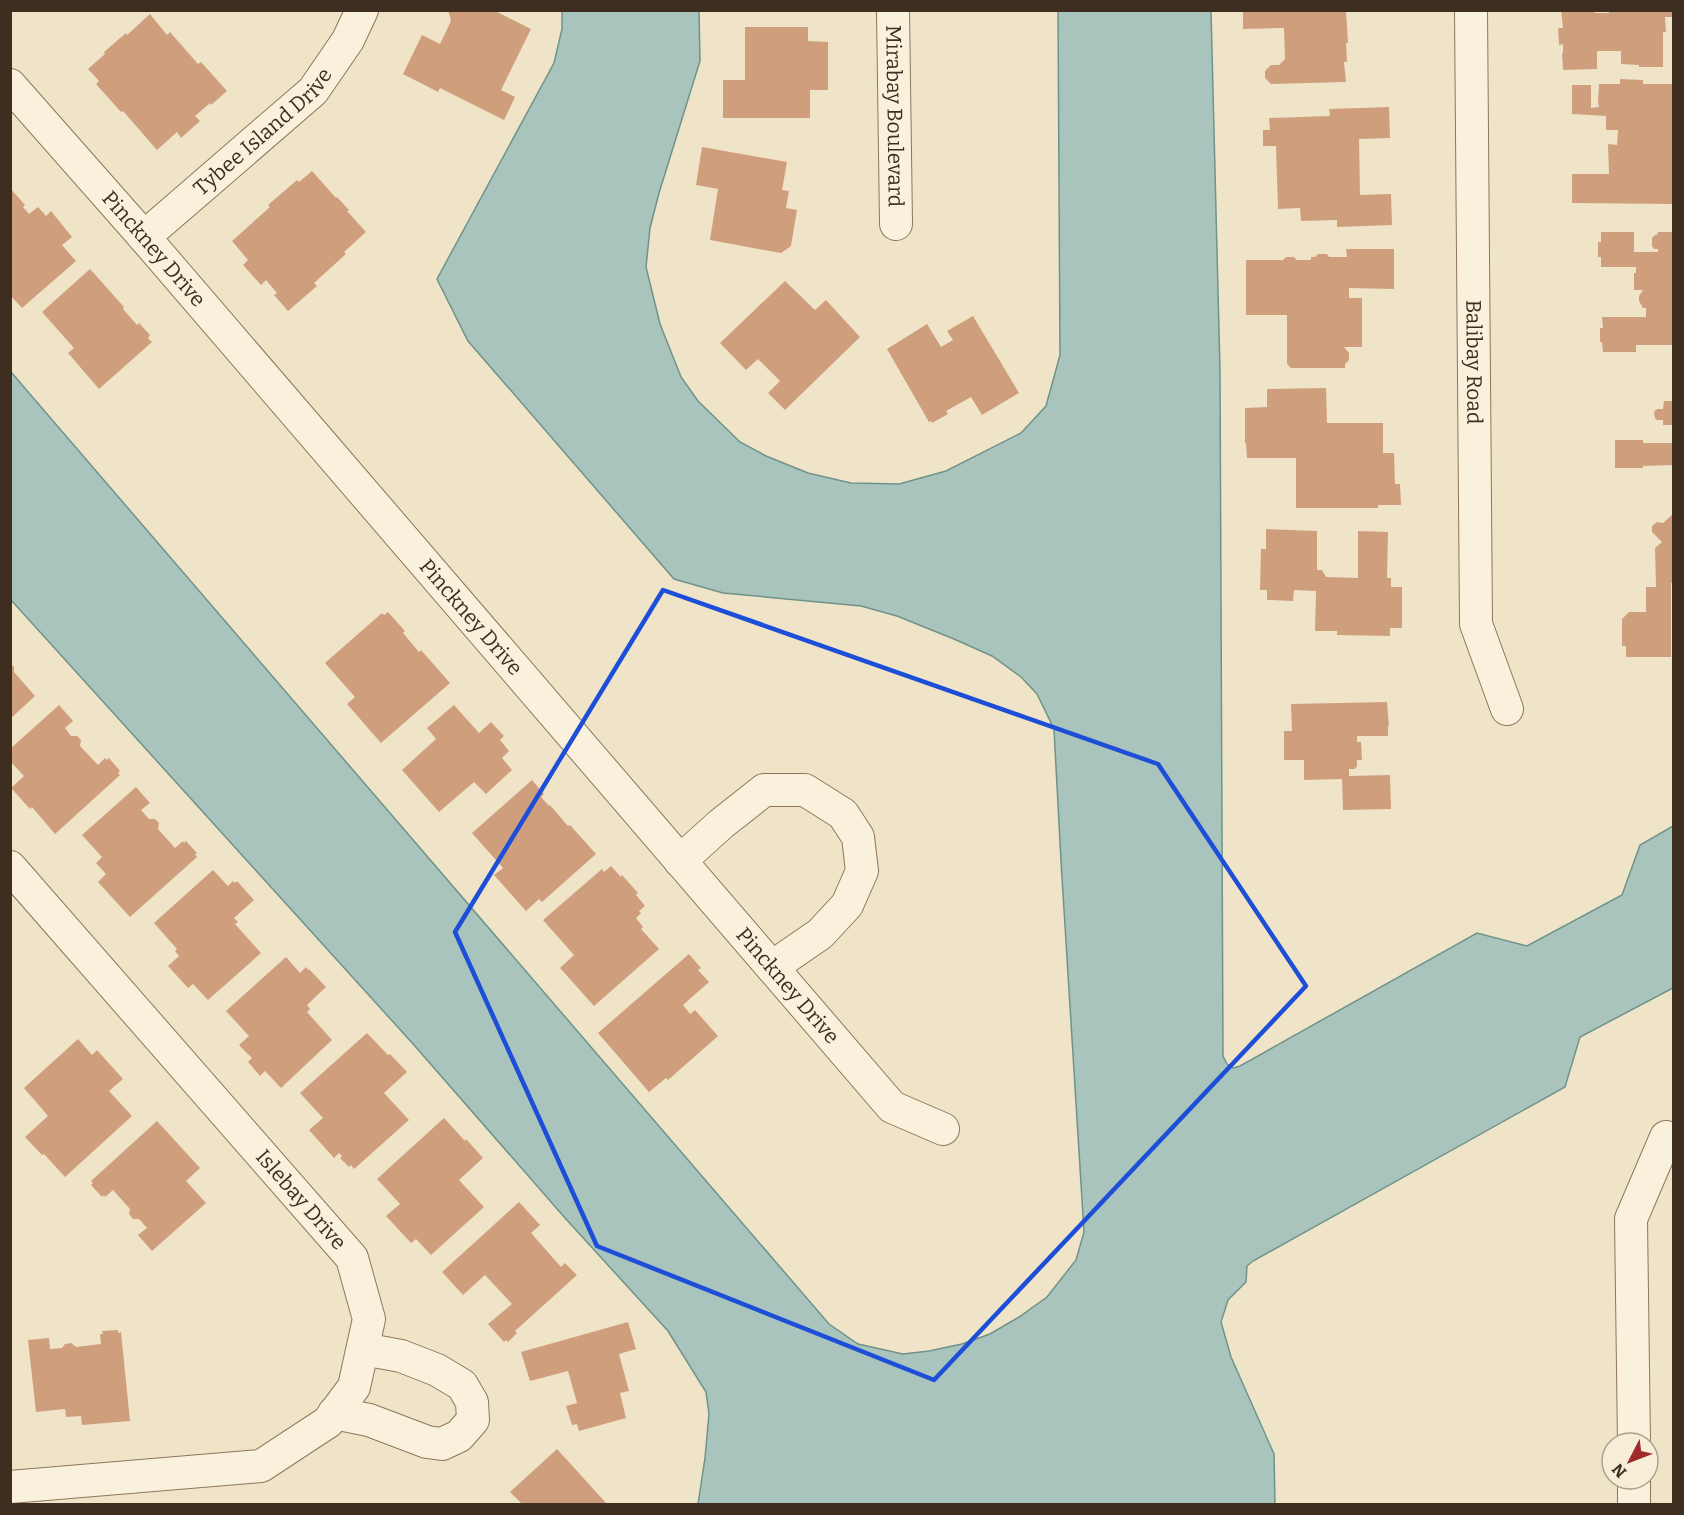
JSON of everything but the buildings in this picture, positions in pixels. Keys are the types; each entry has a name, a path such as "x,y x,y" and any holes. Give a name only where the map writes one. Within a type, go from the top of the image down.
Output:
{"street":[{"name":"Tybee Island Drive","path":"144,237 313,91 348,40 362,10"},
{"name":"Mirabay Boulevard","path":"893,10 896,224"},
{"name":"Balibay Road","path":"1471,10 1476,624 1507,709"},
{"name":"Pinckney Drive","path":"10,85 144,237 892,1107 943,1129"},
{"path":"680,861 764,790 805,790 843,814 858,837 862,871 847,905 820,934 772,968"},
{"name":"Islebay Drive","path":"10,867 352,1258 369,1318 354,1387 328,1422 261,1466 10,1487"},
{"path":"1634,1431 1630,1219 1666,1137"},
{"path":"334,1413 369,1420 427,1442 442,1444 459,1436 473,1420 472,1402 462,1385 437,1370 401,1356 363,1348"}],"highlighted area":[{"path":"663,590 1158,764 1306,986 934,1380 597,1246 455,932"}],"water":[{"path":"562,11 699,11 700,61 659,193 650,228 646,267 660,324 681,377 698,401 740,442 766,456 808,473 851,483 899,484 946,471 1021,433 1046,406 1060,355 1058,11 1211,11 1220,371 1223,1056 1227,1064 1233,1068 1240,1066 1477,933 1527,946 1622,895 1640,845 1673,826 1673,988 1580,1037 1565,1087 1247,1266 1246,1282 1228,1300 1221,1322 1231,1357 1274,1454 1275,1504 698,1504 709,1414 706,1392 668,1331 565,1218 414,1045 11,600 11,372 829,1324 858,1344 903,1354 929,1351 962,1344 990,1334 1047,1297 1076,1260 1084,1232 1054,729 1037,694 1021,677 992,656 897,616 861,606 723,593 674,579 468,341 437,279 554,63 562,29"}]}
